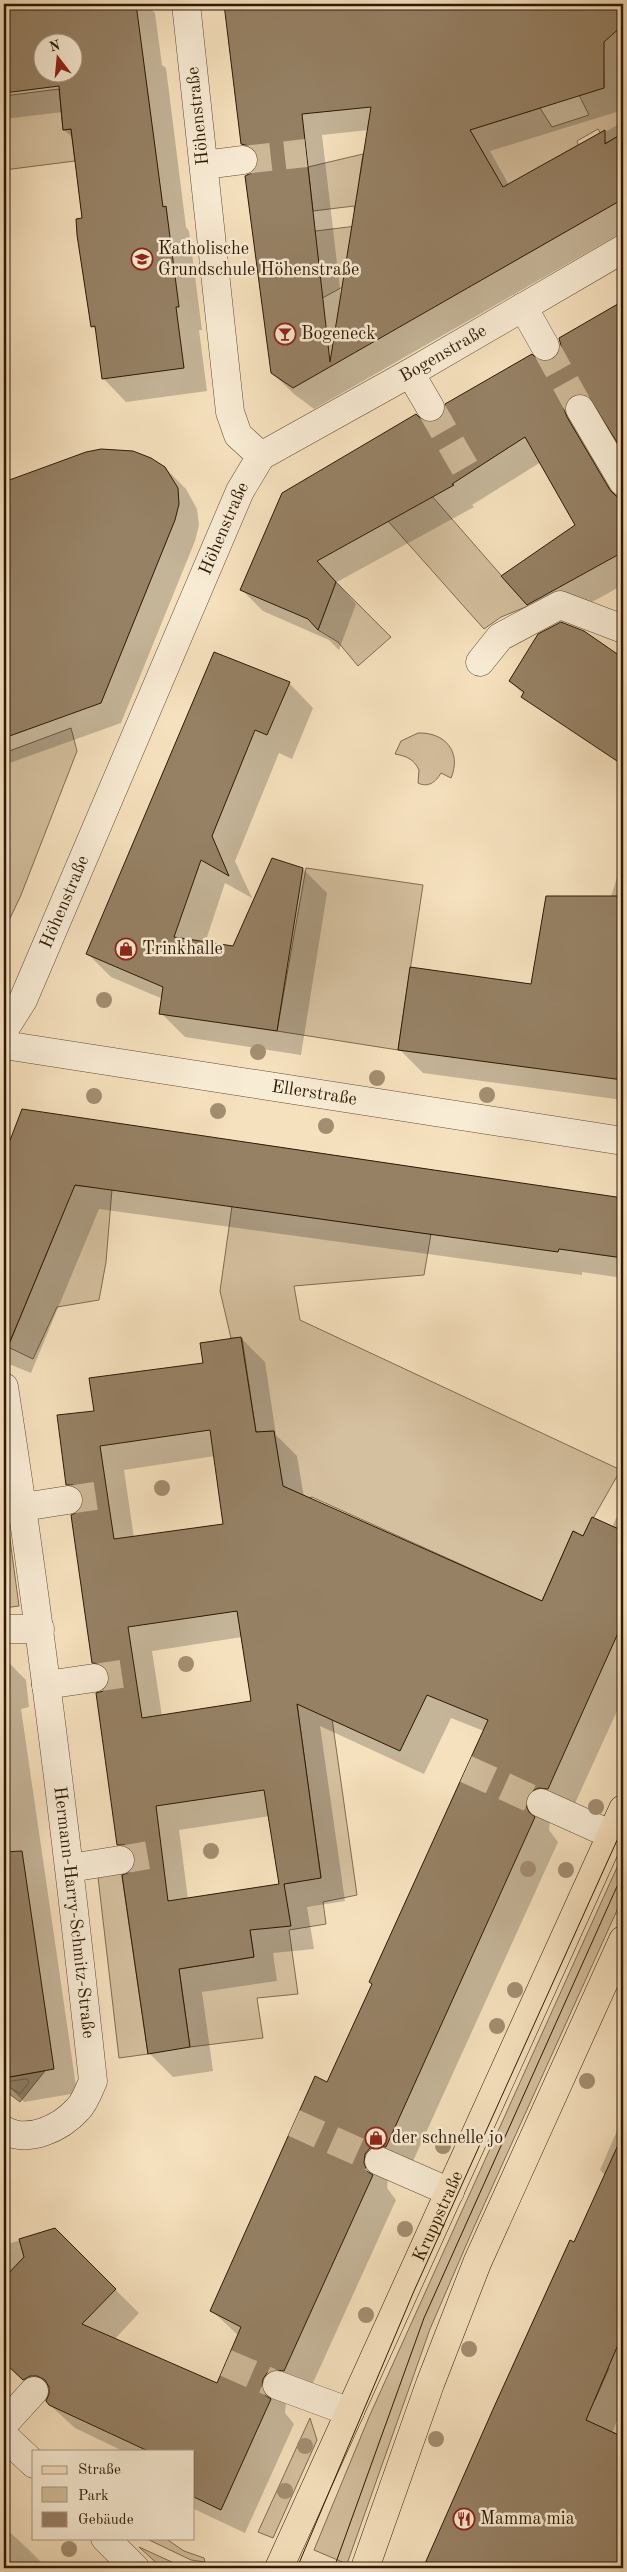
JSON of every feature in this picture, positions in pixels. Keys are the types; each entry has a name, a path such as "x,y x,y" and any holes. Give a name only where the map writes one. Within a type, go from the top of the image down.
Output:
{"main road":[{"name":"Kruppstraße","path":"279,2568 623,1809"},
{"path":"365,2568 430,2384 477,2263 623,1940"}],"street":[{"name":"Höhenstraße","path":"4,1030 23,1000 240,491 261,456 238,435 230,412 186,4"},
{"path":"204,165 243,160"},
{"name":"Bogenstraße","path":"261,456 410,374 623,248"},
{"path":"523,307 545,346"},
{"path":"410,374 430,406"},
{"path":"580,409 623,482"},
{"path":"480,662 500,637 560,605 623,629"},
{"name":"Ellerstraße","path":"4,1045 623,1141"},
{"name":"Hermann-Harry-Schmitz-Straße","path":"4,1387 40,1629 94,2081 80,2107 64,2122 40,2133 13,2135 4,2130"},
{"path":"23,1507 68,1500"},
{"path":"6,1629 40,1629"},
{"path":"46,1685 94,1678"},
{"path":"541,1803 612,1835"},
{"path":"70,1868 120,1860"},
{"path":"379,2161 450,2192"},
{"path":"277,2385 350,2412"},
{"path":"4,2424 34,2391"},
{"path":"4,2436 32,2462"}],"green space":[{"path":"603,24 618,29 623,25 623,133 606,143 598,129 577,141 580,149 499,190 497,177 470,130 540,108 552,127 589,115 579,95 604,87"},
{"path":"59,89 63,130 71,129 75,161 4,170 4,96"},
{"path":"363,154 359,181 374,183 359,278 317,301 300,233 356,226 354,206 313,211 308,167"},
{"path":"431,495 528,606 501,617 484,629 379,511"},
{"path":"336,582 391,637 358,666 338,642 318,630"},
{"path":"71,728 77,751 21,895 4,931 4,753"},
{"path":"418,733 436,736 449,745 453,752 454,760 451,778 441,773 431,783 425,785 418,783 419,770 415,763 406,757 395,754 401,741"},
{"path":"306,868 423,885 398,1050 277,1031"},
{"path":"61,1184 112,1189 106,1262 99,1300 57,1307 33,1359 8,1347 65,1209 59,1199"},
{"path":"232,1206 431,1234 424,1275 294,1286 300,1320 623,1471 620,1471 583,1536 573,1531 542,1601 312,1497 301,1500 357,1895 323,1902 326,1924 289,1930 298,1994 257,1998 263,2038 190,2047 179,1969 254,1957 250,1930 284,1884 321,1877 296,1697 274,1431 256,1432 242,1338 231,1338 220,1291"},
{"path":"4,1495 19,1606 4,1608"},
{"path":"623,1854 623,1897 430,2329 347,2564 314,2550 369,2417"},
{"path":"121,1869 148,2054 119,2058 98,1877"},
{"path":"618,2328 623,2330 623,2437 578,2417 587,2397 595,2400 609,2368 602,2363"},
{"path":"310,2418 317,2440 273,2538 258,2532"},
{"path":"149,2540 168,2540 184,2551 204,2558 205,2562 191,2560"},
{"path":"139,2547 185,2568 162,2568"}],"water":[{"path":"45,2071 20,2102 4,2090 4,2078"}],"building":[{"path":"4,4 136,4 163,207 166,206 179,307 176,307 184,368 102,379 95,326 91,327 77,235 76,219 82,218 71,129 63,130 59,86 4,93"},
{"path":"224,4 623,4 623,25 604,42 604,88 470,130 503,187 605,130 605,144 623,133 623,199 293,388 271,373 245,176 253,172 257,166 258,158 255,150 241,144","holes":["371,107 330,362 302,114"]},
{"path":"623,301 623,452 588,396 580,393 573,395 567,401 564,409 610,490 616,496 623,498 623,552 527,605 501,576 575,525 525,437 452,484 454,485 317,561 336,582 318,630 308,619 240,590 282,493 416,414 423,421 431,423 437,421 444,414 445,404 532,354 538,360 544,362 552,360 559,354 561,346 559,338"},
{"path":"101,449 133,451 151,458 165,467 178,488 179,504 175,520 101,703 4,738 4,482 86,452"},
{"path":"561,622 584,631 623,658 623,765 521,697 524,692 509,681 538,634"},
{"path":"214,652 290,682 267,735 255,730 212,836 229,876 201,860 174,937 233,946 272,858 303,868 277,1031 159,1014 163,987 86,954"},
{"path":"546,896 623,896 623,1080 398,1050 410,967 531,984"},
{"path":"22,1109 623,1198 623,1258 559,1249 558,1252 75,1185 4,1356 4,1156"},
{"path":"241,1337 256,1432 274,1431 283,1486 542,1601 573,1531 583,1536 592,1517 623,1531 623,1622 548,1789 539,1788 527,1796 526,1805 529,1812 535,1817 386,2147 377,2146 370,2148 365,2154 364,2163 367,2171 373,2175 284,2371 274,2370 267,2373 263,2379 262,2388 265,2395 271,2399 221,2510 195,2497 195,2450 146,2450 49,2405 46,2401 49,2387 45,2380 37,2376 30,2376 23,2380 4,2362 4,2278 24,2257 19,2239 55,2228 116,2289 82,2324 217,2383 241,2327 210,2311 315,2076 327,2082 372,1984 369,1982 488,1720 427,1695 400,1751 297,1704 321,1878 284,1884 291,1926 250,1930 254,1957 179,1969 190,2047 148,2054 122,1875 130,1872 135,1865 135,1858 132,1850 125,1845 117,1845 96,1693 103,1691 108,1684 109,1675 106,1668 100,1664 92,1663 71,1515 82,1506 83,1498 80,1490 73,1485 66,1485 57,1415 94,1411 89,1378 203,1363 200,1343","holes":["210,1430 223,1524 114,1539 100,1446","237,1611 251,1701 142,1718 128,1627","264,1790 279,1884 168,1901 156,1806"]},
{"path":"22,1851 54,2069 4,2078 4,1852"},
{"path":"623,2134 623,2333 586,2420 623,2437 623,2568 423,2568 570,2240 574,2242"}],"tunnel":[{"path":"243,160 306,153"},
{"path":"545,346 580,409"},
{"path":"430,407 468,473"},
{"path":"68,1500 108,1494"},
{"path":"94,1678 135,1672"},
{"path":"466,1769 541,1803"},
{"path":"120,1860 161,1853"},
{"path":"294,2123 379,2161"},
{"path":"226,2363 277,2385"}],"tram line":[{"path":"297,2568 414,2291 623,1827"},
{"path":"334,2568 424,2318 623,1873"}],"place":[{"name":"Katholische Grundschule Höhenstraße","path":"142,259"},
{"name":"Bogeneck","path":"285,334"},
{"name":"Trinkhalle","path":"126,949"},
{"name":"der schnelle jo","path":"376,2138"},
{"name":"Mamma mia","path":"464,2519"}]}
